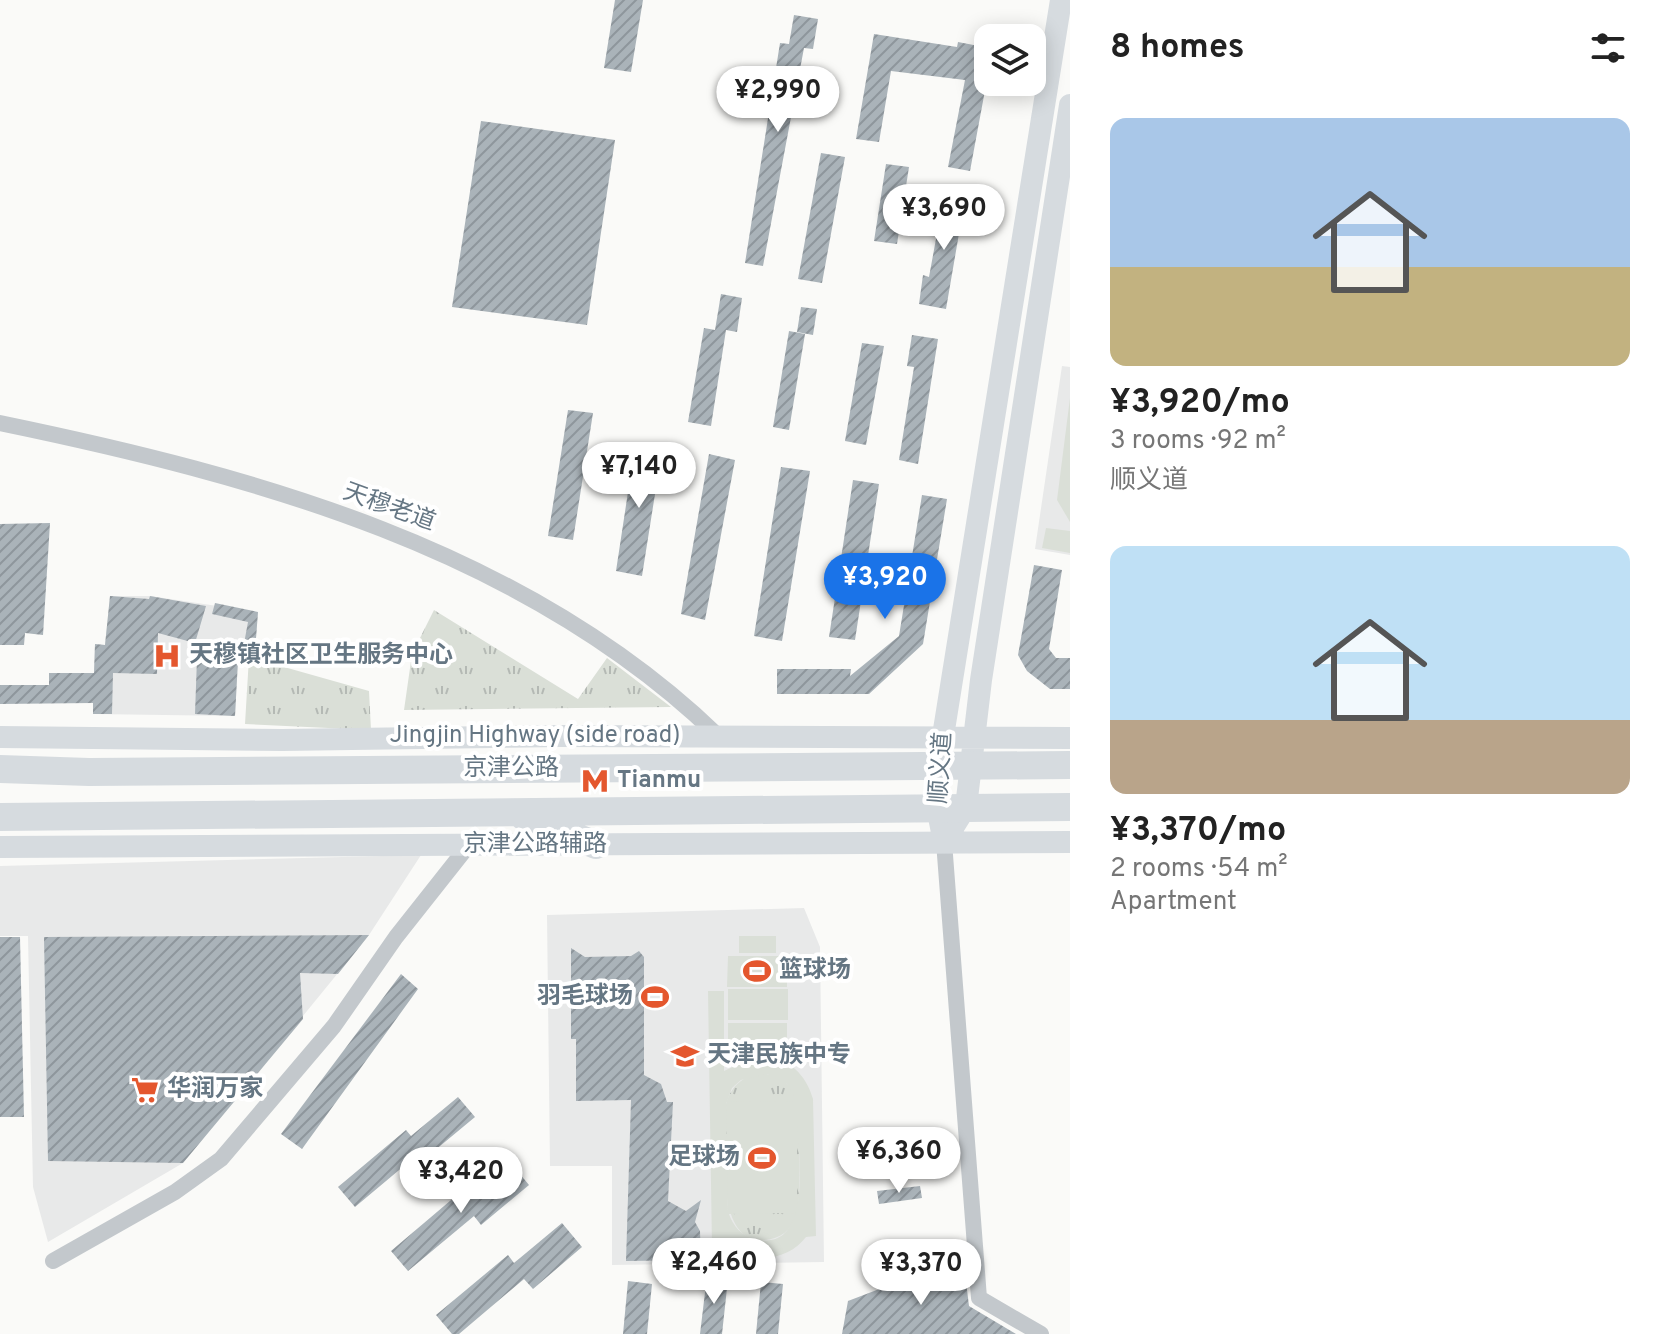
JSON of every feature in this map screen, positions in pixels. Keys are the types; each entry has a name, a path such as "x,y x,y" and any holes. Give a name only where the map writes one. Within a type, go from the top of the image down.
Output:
{"highway":[{"name":"京津公路","path":"0,769 206,770 942,750 973,750 1070,765"},
{"name":"京津公路","path":"0,817 1070,807"},
{"path":"511,812 596,845"}],"street":[{"name":"顺义道","path":"944,842 937,807 942,750 1061,0"},
{"name":"顺义道","path":"944,842 966,807 1070,105"},
{"path":"1003,363 1030,367"},
{"name":"天穆老道","path":"0,423 164,458 399,534 514,586 569,619 685,704 717,735"},
{"name":"Jingjin Highway (side road)","path":"0,737 717,735 942,750"},
{"path":"206,770 261,753 337,738"},
{"path":"973,750 1070,738"},
{"path":"944,842 979,1298 1041,1334"},
{"name":"京津公路辅路","path":"0,847 1070,842"},
{"path":"53,1261 175,1192 221,1159 334,1026 396,937 468,846"}],"shaded area":[{"path":"1062,366 1070,367 1070,555 1035,549"},
{"name":"天穆镇社区卫生服务中心","path":"110,596 150,596 258,612 255,651 243,649 238,660 235,716 93,714 95,644 105,645"},
{"path":"421,855 369,935 183,1163 48,1242 33,1187 28,936 0,936 0,866"},
{"name":"天津民族中专","path":"804,908 820,947 824,1262 612,1265 612,1166 550,1166 547,915"}],"green space":[{"path":"1070,398 1070,522 1057,500"},
{"path":"1046,528 1070,531 1070,553 1042,548"},
{"path":"434,610 578,699 607,658 671,707 404,710 412,654"},
{"path":"249,657 369,691 371,730 245,724"},
{"path":"739,936 776,936 776,953 739,953"},
{"name":"篮球场","path":"728,956 787,956 787,987 727,987"},
{"name":"篮球场","path":"728,989 788,989 788,1020 728,1020"},
{"path":"708,991 724,991 724,1071 759,1055 728,1054 728,1023 787,1023 787,1054 765,1055 782,1060 795,1069 806,1082 813,1099 816,1236 806,1237 798,1246 778,1256 745,1254 726,1241 725,1247 712,1247","holes":["767,1074 787,1084 797,1101 728,1102 728,1211 726,1104 732,1088 741,1080","797,1116 800,1173 797,1205","795,1213 787,1231 774,1239 746,1236 729,1214"]},
{"name":"足球场","path":"760,1073 783,1080 795,1094 799,1140 797,1216 784,1233 765,1240 748,1237 736,1225 729,1208 725,1163 728,1098 738,1083"}],"building":[{"path":"615,0 643,0 631,72 604,68"},
{"path":"794,15 818,19 813,49 804,48 763,266 745,263 780,43 789,44"},
{"path":"874,34 957,47 958,42 974,45 974,96 984,96 970,171 948,167 965,80 891,71 879,142 856,139"},
{"path":"481,121 615,140 587,325 452,307"},
{"path":"821,153 845,157 822,283 798,279"},
{"path":"886,164 909,167 897,244 874,241"},
{"path":"945,190 966,193 946,309 919,304 923,275 929,277"},
{"path":"721,294 742,298 737,332 726,330 711,426 688,422 704,328 715,330"},
{"path":"801,307 817,309 813,335 797,332"},
{"path":"789,331 805,334 789,430 773,427"},
{"path":"912,335 938,339 918,464 899,460 914,367 907,366"},
{"path":"862,343 884,346 866,445 845,441"},
{"path":"568,410 593,413 573,540 548,536"},
{"path":"635,446 662,450 642,576 616,571"},
{"path":"709,454 735,460 705,620 681,614"},
{"path":"781,467 810,471 782,641 754,636"},
{"path":"853,480 879,484 855,640 829,637"},
{"path":"922,495 947,499 923,644 869,694 777,694 777,669 851,669 850,676 899,636"},
{"path":"50,523 43,635 25,633 24,645 0,645 0,524"},
{"path":"1034,565 1062,570 1049,649 1056,658 1070,658 1070,689 1050,689 1027,671 1018,655"},
{"path":"110,596 149,599 150,596 206,606 195,643 158,633 157,674 113,673 112,714 93,714 93,703 0,704 0,685 49,685 49,673 94,673 95,644 105,645"},
{"path":"215,603 258,612 255,651 243,649 248,622 212,614"},
{"path":"197,658 238,660 235,716 195,714"},
{"name":"华润万家","path":"369,935 338,974 300,973 303,1019 183,1163 48,1161 44,937"},
{"path":"0,937 20,937 24,1117 0,1117"},
{"path":"571,948 585,957 631,956 639,951 644,957 644,1075 661,1084 667,1102 673,1102 668,1201 686,1211 701,1200 695,1222 700,1231 701,1260 626,1261 631,1100 576,1101 576,1039 571,1039"},
{"path":"401,974 418,989 302,1149 281,1134"},
{"path":"458,1097 475,1117 428,1156 423,1150 355,1207 338,1187 406,1130 411,1136"},
{"path":"510,1162 529,1185 481,1225 474,1216 408,1271 391,1251 457,1195 463,1202"},
{"path":"920,1186 922,1198 879,1204 877,1191"},
{"path":"562,1223 582,1247 533,1289 524,1279 459,1334 452,1334 436,1315 508,1255 514,1263"},
{"path":"963,1257 969,1306 1016,1334 842,1334 848,1301"},
{"path":"707,1276 728,1279 722,1334 700,1334"},
{"path":"628,1281 652,1284 647,1334 623,1334"},
{"path":"761,1282 783,1284 778,1334 756,1334"}],"place":[{"name":"天穆镇社区卫生服务中心","path":"167,656"},
{"name":"Tianmu","path":"595,781"},
{"name":"篮球场","path":"757,971"},
{"name":"羽毛球场","path":"655,997"},
{"name":"天津民族中专","path":"685,1056"},
{"name":"华润万家","path":"145,1090"},
{"name":"足球场","path":"762,1158"}]}
